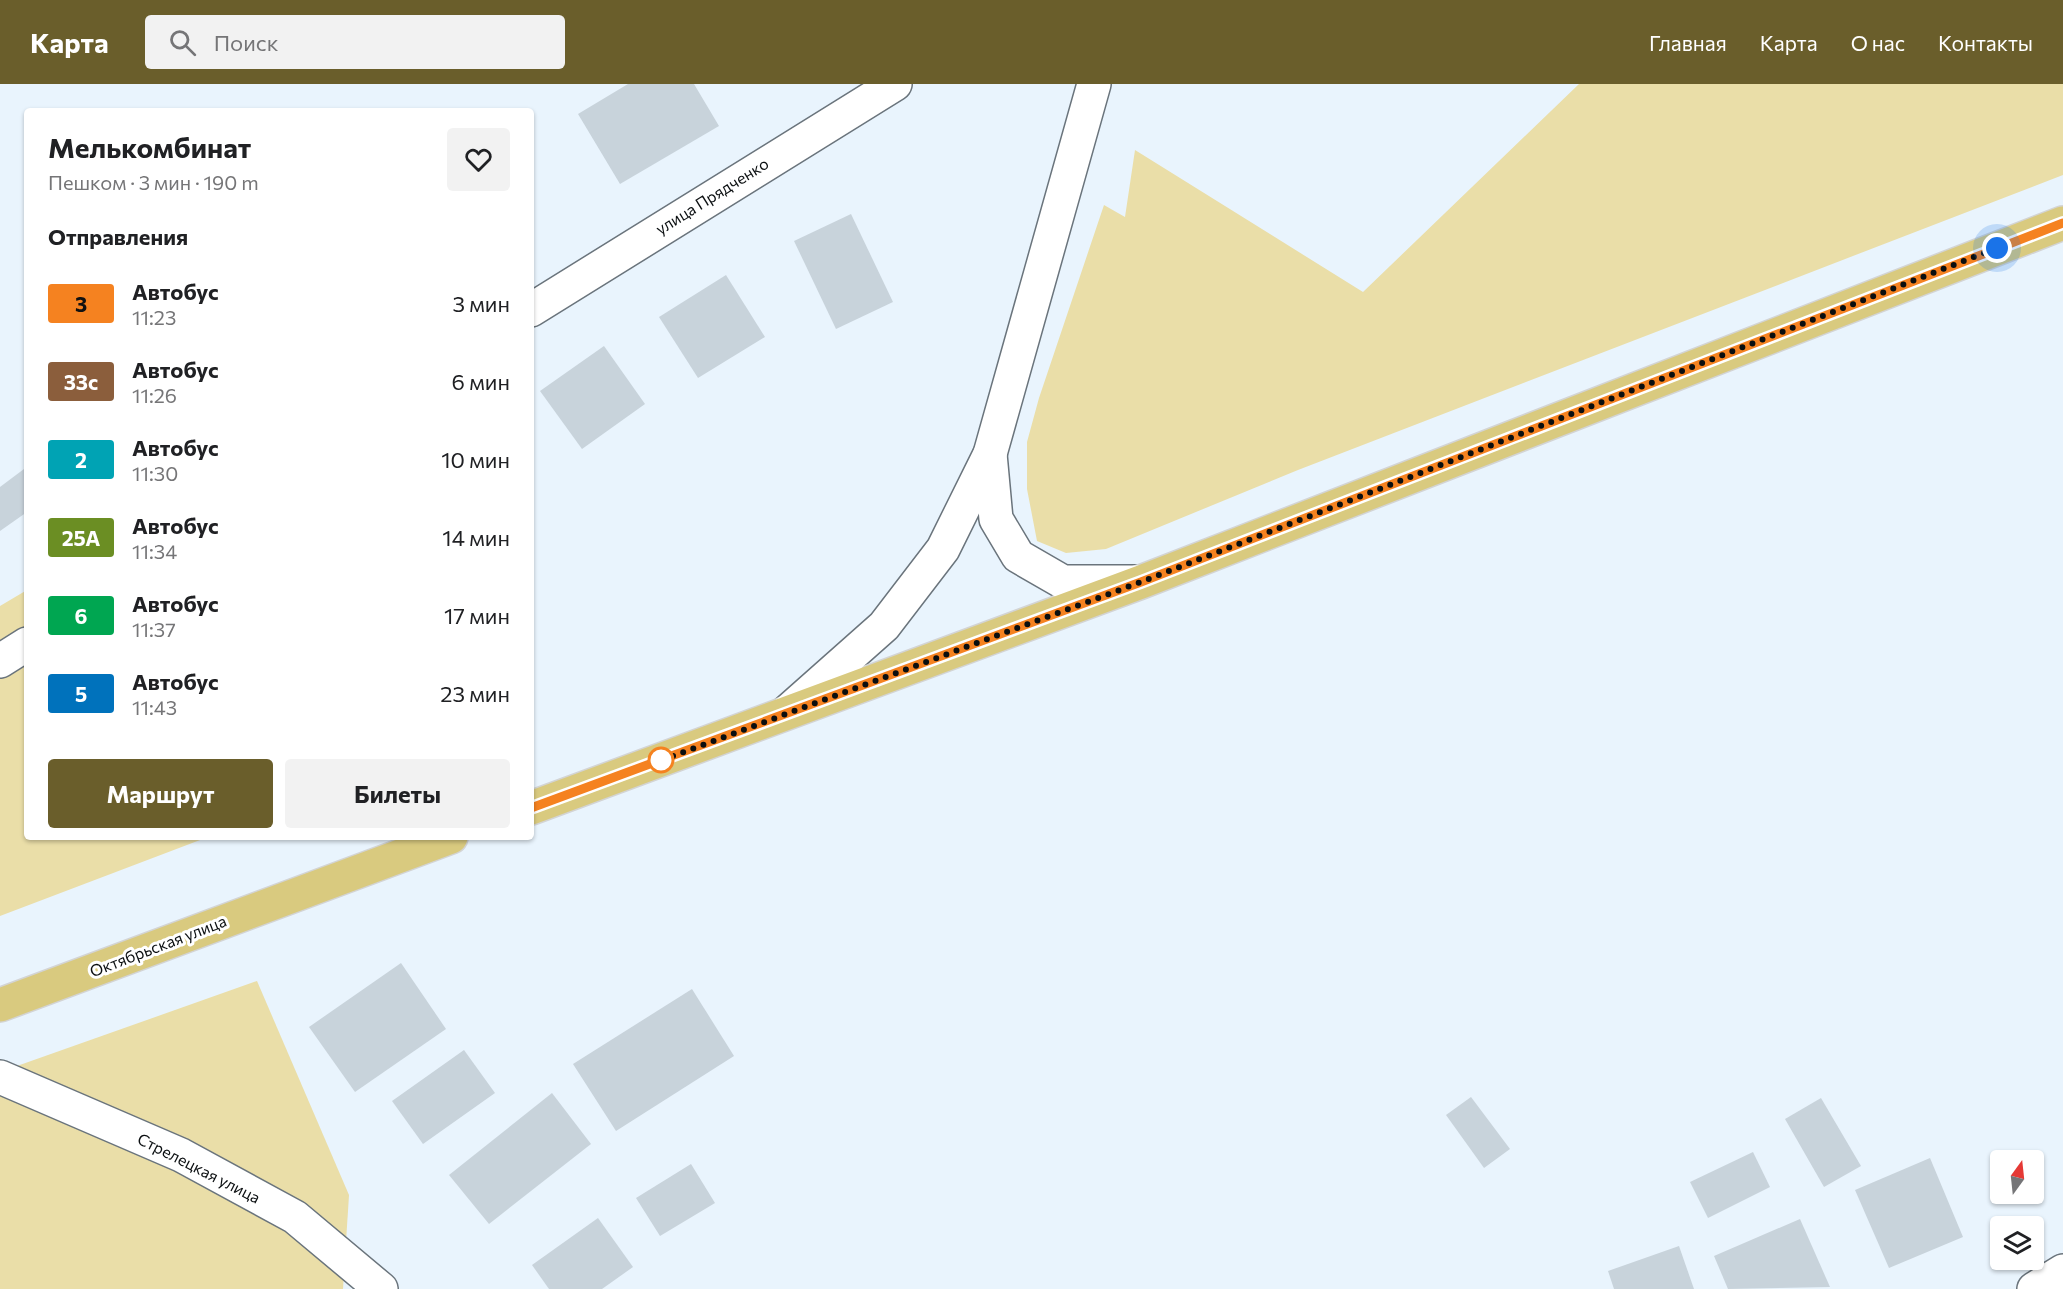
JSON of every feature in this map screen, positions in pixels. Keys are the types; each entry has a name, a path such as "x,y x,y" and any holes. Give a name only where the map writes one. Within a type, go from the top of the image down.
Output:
{"main road":[{"path":"534,807 1141,582 2063,223"},
{"name":"Октябрьская улица","path":"0,1005 442,840"}],"street":[{"name":"улица Прядченко","path":"534,308 895,84"},
{"path":"783,716 884,626 943,549 990,454 1094,84"},
{"path":"990,454 996,519 1018,556 1063,582 1141,582"},
{"path":"0,661 24,646"},
{"name":"Стрелецкая улица","path":"0,1077 181,1155 295,1217 372,1285"},
{"path":"2034,1289 2063,1271"}],"shaded area":[{"path":"1579,84 2063,84 2063,175 1298,470 1106,549 1066,553 1037,541 1027,489 1027,442 1039,398 1104,205 1125,217 1135,150 1363,292"},
{"path":"24,592 24,840 200,840 0,916 0,606"},
{"path":"257,981 349,1195 343,1289 0,1289 0,1072"}],"building":[{"path":"628,84 694,84 719,126 620,184 578,114"},
{"path":"851,214 893,302 836,329 794,241"},
{"path":"726,275 765,337 698,378 659,317"},
{"path":"604,346 645,404 582,449 540,391"},
{"path":"24,469 24,514 0,531 0,487"},
{"path":"401,963 446,1029 355,1092 309,1027"},
{"path":"692,989 734,1056 616,1131 573,1064"},
{"path":"464,1050 495,1093 423,1144 392,1101"},
{"path":"552,1093 591,1144 489,1224 449,1175"},
{"path":"1471,1097 1510,1149 1484,1168 1446,1115"},
{"path":"1821,1098 1861,1166 1824,1187 1785,1119"},
{"path":"1753,1152 1770,1187 1708,1218 1690,1182"},
{"path":"1930,1158 1963,1237 1889,1268 1855,1190"},
{"path":"691,1164 715,1203 660,1236 636,1198"},
{"path":"598,1218 633,1267 602,1289 549,1289 532,1265"},
{"path":"1800,1219 1830,1287 1728,1289 1714,1256"},
{"path":"1679,1246 1694,1289 1614,1289 1608,1271"}],"bus line":[{"name":"3","path":"534,807 1141,582 2063,223"}],"route":[{"path":"661,760 657,762 1141,582 1997,248"}]}
